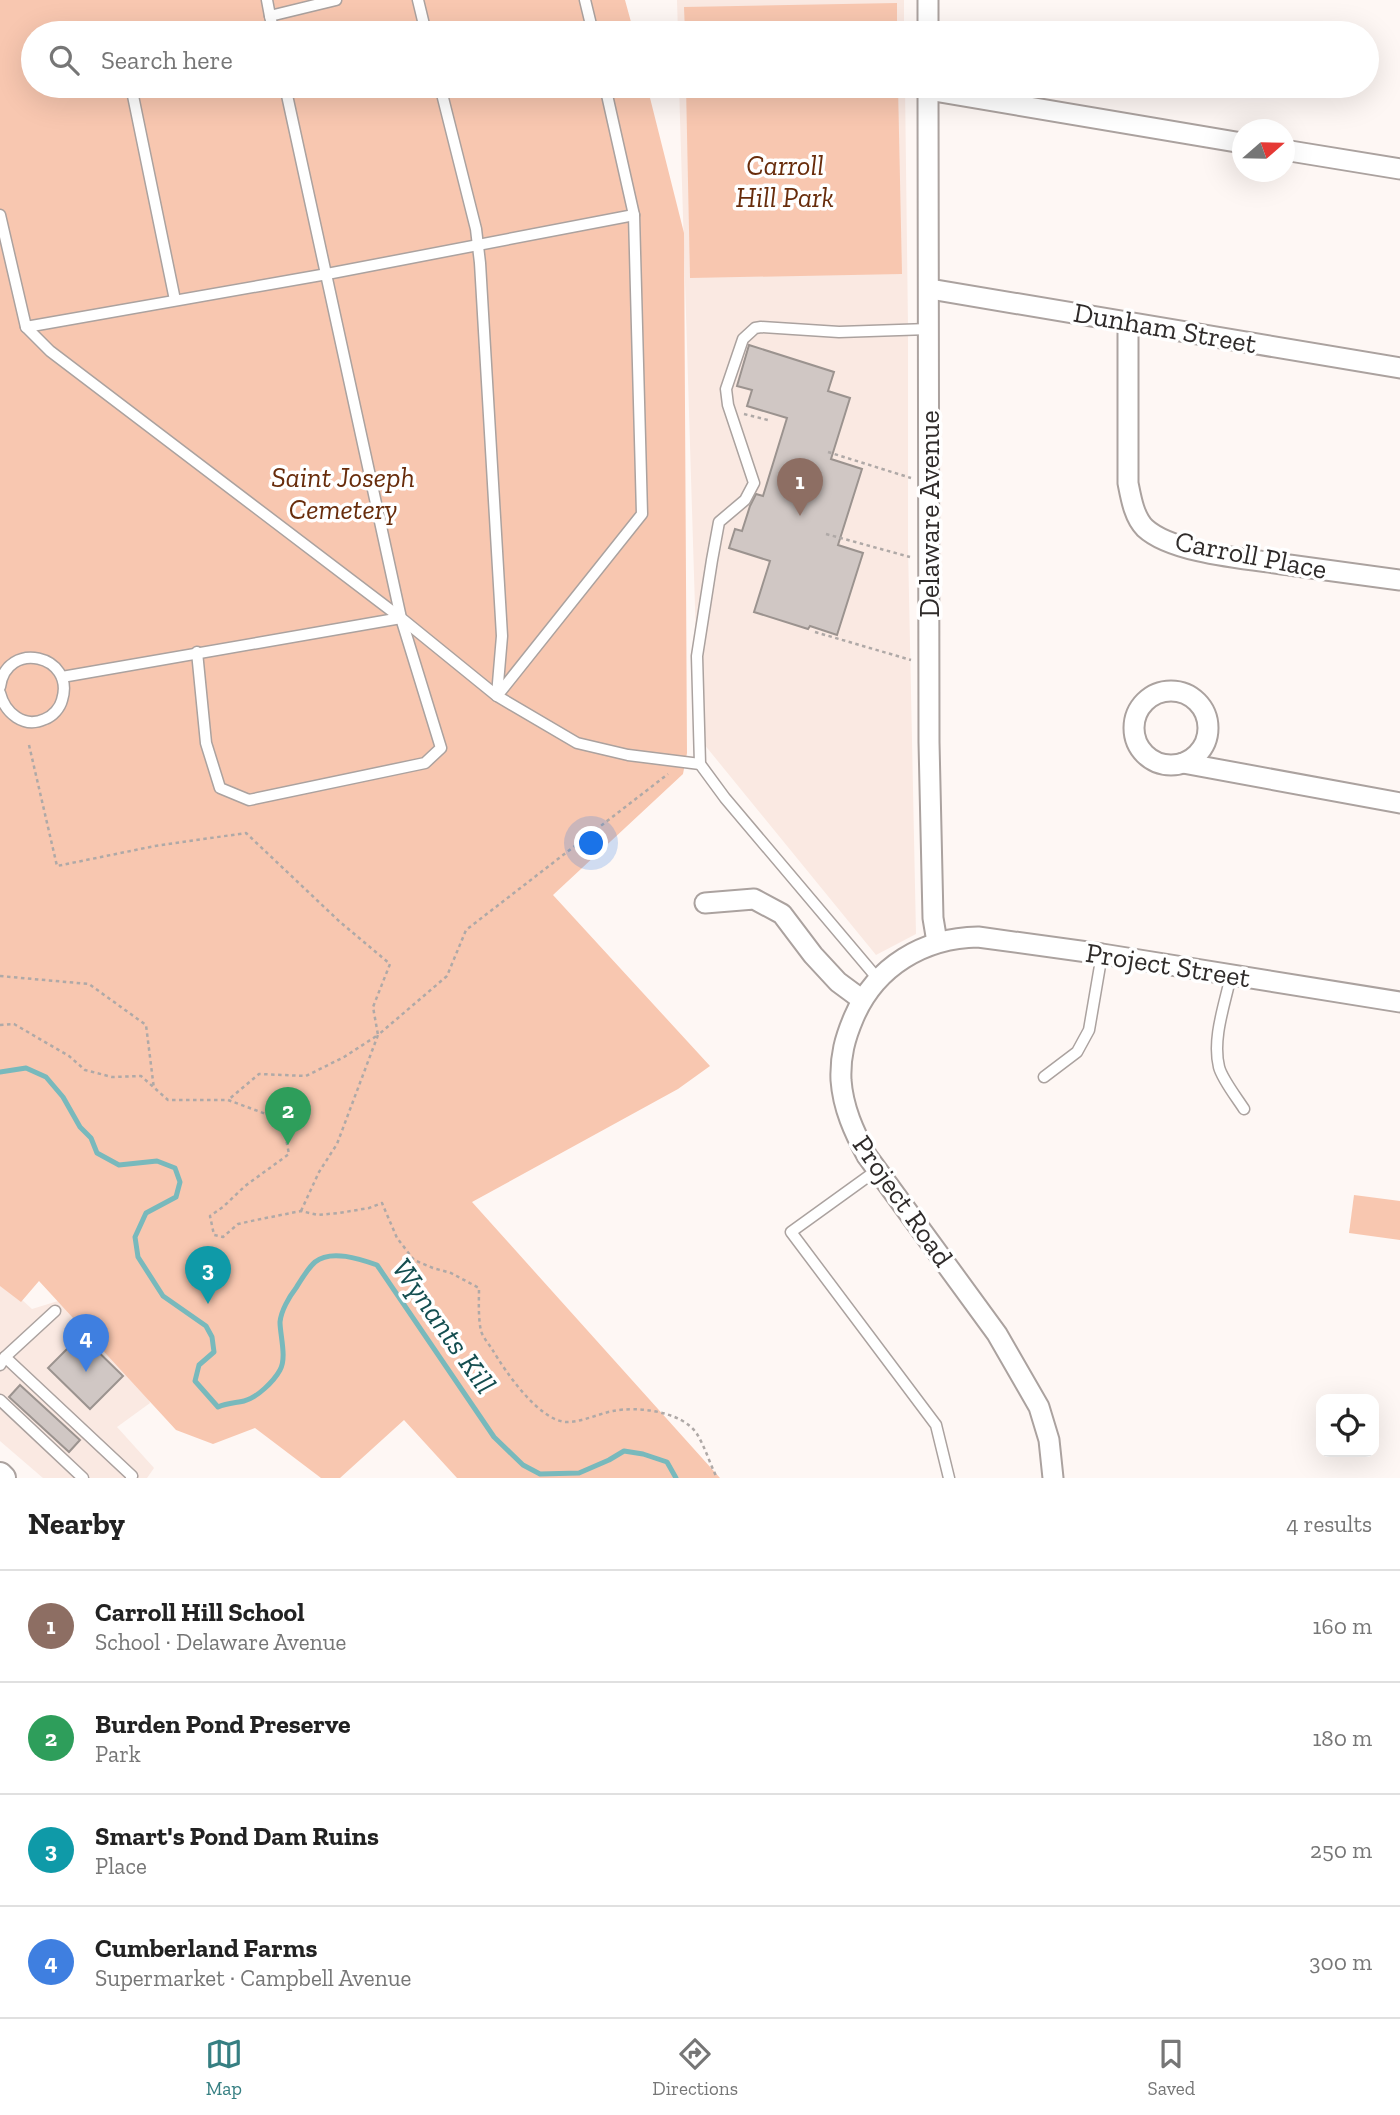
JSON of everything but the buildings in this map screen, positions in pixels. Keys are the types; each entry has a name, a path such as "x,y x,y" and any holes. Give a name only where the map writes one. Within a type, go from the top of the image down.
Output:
{"street":[{"path":"928,0 928,21"},
{"name":"Delaware Avenue","path":"928,98 929,743 933,918 937,942"},
{"path":"985,98 1232,141"},
{"path":"1295,152 1400,169"},
{"name":"Dunham Street","path":"929,289 1400,368"},
{"name":"Carroll Place","path":"1128,322 1128,483 1132,503 1144,527 1160,538 1180,546 1217,554 1400,580"},
{"path":"1183,763 1400,803"},
{"path":"705,903 754,899 782,914 813,955 838,982 861,999"},
{"name":"Project Street","path":"937,942 978,937 1400,1002"},
{"name":"Project Road","path":"937,942 905,956 878,979 861,999 844,1040 841,1059 844,1100 852,1127 867,1156 997,1334 1039,1407 1049,1440 1053,1478"}],"lane":[{"path":"267,0 271,21"},
{"path":"270,16 336,0"},
{"path":"418,0 423,21"},
{"path":"585,0 590,21"},
{"path":"133,98 175,300"},
{"path":"197,652 206,743 220,788 249,800 425,763 442,748 401,618 288,98"},
{"path":"443,98 476,229 502,636 497,696"},
{"path":"497,696 642,514 634,215 608,98"},
{"path":"0,215 26,327 50,351 401,618 497,696 577,743 628,755 701,764"},
{"path":"26,327 327,274 634,215"},
{"path":"878,979 724,797 701,764 697,656 719,522 745,500 754,484 730,410 726,389 743,339 755,328 761,327 839,332 929,329"},
{"path":"62,677 401,618"},
{"path":"0,687 6,670 14,662 36,657 55,667 62,677 64,696 53,714 35,722 15,717 2,702 0,693"},
{"path":"1044,1077 1077,1052 1089,1030 1101,954"},
{"path":"1231,975 1219,1030 1218,1060 1219,1069 1244,1109"},
{"path":"877,1170 791,1232 936,1425 949,1478"},
{"path":"55,1311 2,1361 70,1425 132,1476 131,1478"},
{"path":"0,1400 31,1423 83,1478"}],"path":[{"path":"730,410 768,420"},
{"path":"828,452 911,478"},
{"path":"826,534 910,557"},
{"path":"814,632 911,660"},
{"path":"29,745 57,866 155,846 246,832 340,922 390,964 373,1007 378,1035 337,1144 319,1172 302,1211"},
{"path":"228,1100 259,1074 306,1076 344,1057 378,1035 446,976 466,930 683,762"},
{"path":"0,976 89,984 146,1025 154,1089"},
{"path":"0,1025 14,1024 69,1056 85,1070 111,1077 141,1076 168,1100 228,1100 274,1117 285,1134 289,1154 210,1216 214,1235 223,1237 238,1224 302,1211 318,1215 369,1208 382,1203 397,1238 414,1260 451,1273 479,1288 481,1333 508,1375 530,1400 563,1422 582,1421 597,1414 617,1410 650,1410 670,1415 686,1423 696,1433 717,1478"}],"shaded area":[{"path":"677,0 904,0 904,21 678,21"},
{"path":"679,98 905,98 908,547 916,934 876,955 699,738"},
{"path":"0,1280 32,1309 58,1301 139,1372 150,1403 117,1427 154,1468 147,1478 43,1478 0,1441"}],"green space":[{"name":"Saint Joseph Cemetery","path":"0,0 625,0 631,21 21,21 21,98 650,98 684,233 687,753 683,774 553,895 710,1066 678,1089 472,1202 720,1478 457,1478 404,1420 340,1478 321,1478 255,1428 213,1444 176,1430 39,1281 21,1302 0,1286"},
{"path":"897,3 897,21 685,21 684,7"},
{"name":"Carroll Hill Park","path":"686,98 898,98 902,274 690,278"},
{"path":"1354,1195 1400,1201 1400,1240 1349,1233"}],"waterway":[{"name":"Wynants Kill","path":"0,1072 26,1068 46,1077 63,1097 80,1127 91,1138 97,1153 119,1165 157,1161 175,1168 180,1182 176,1197 146,1213 135,1237 138,1257 163,1296 206,1326 212,1337 214,1352 199,1365 195,1381 218,1407 249,1399 260,1393 274,1379 282,1365 280,1322 288,1300 315,1262 329,1256 346,1256 377,1265 494,1437 523,1465 540,1474 579,1473 624,1451 667,1462 676,1478"}],"place":[{"name":"Carroll Hill School","path":"800,516"},
{"name":"Burden Pond Preserve","path":"288,1145"},
{"name":"Smart's Pond Dam Ruins","path":"208,1304"},
{"name":"Cumberland Farms","path":"86,1372"}]}
